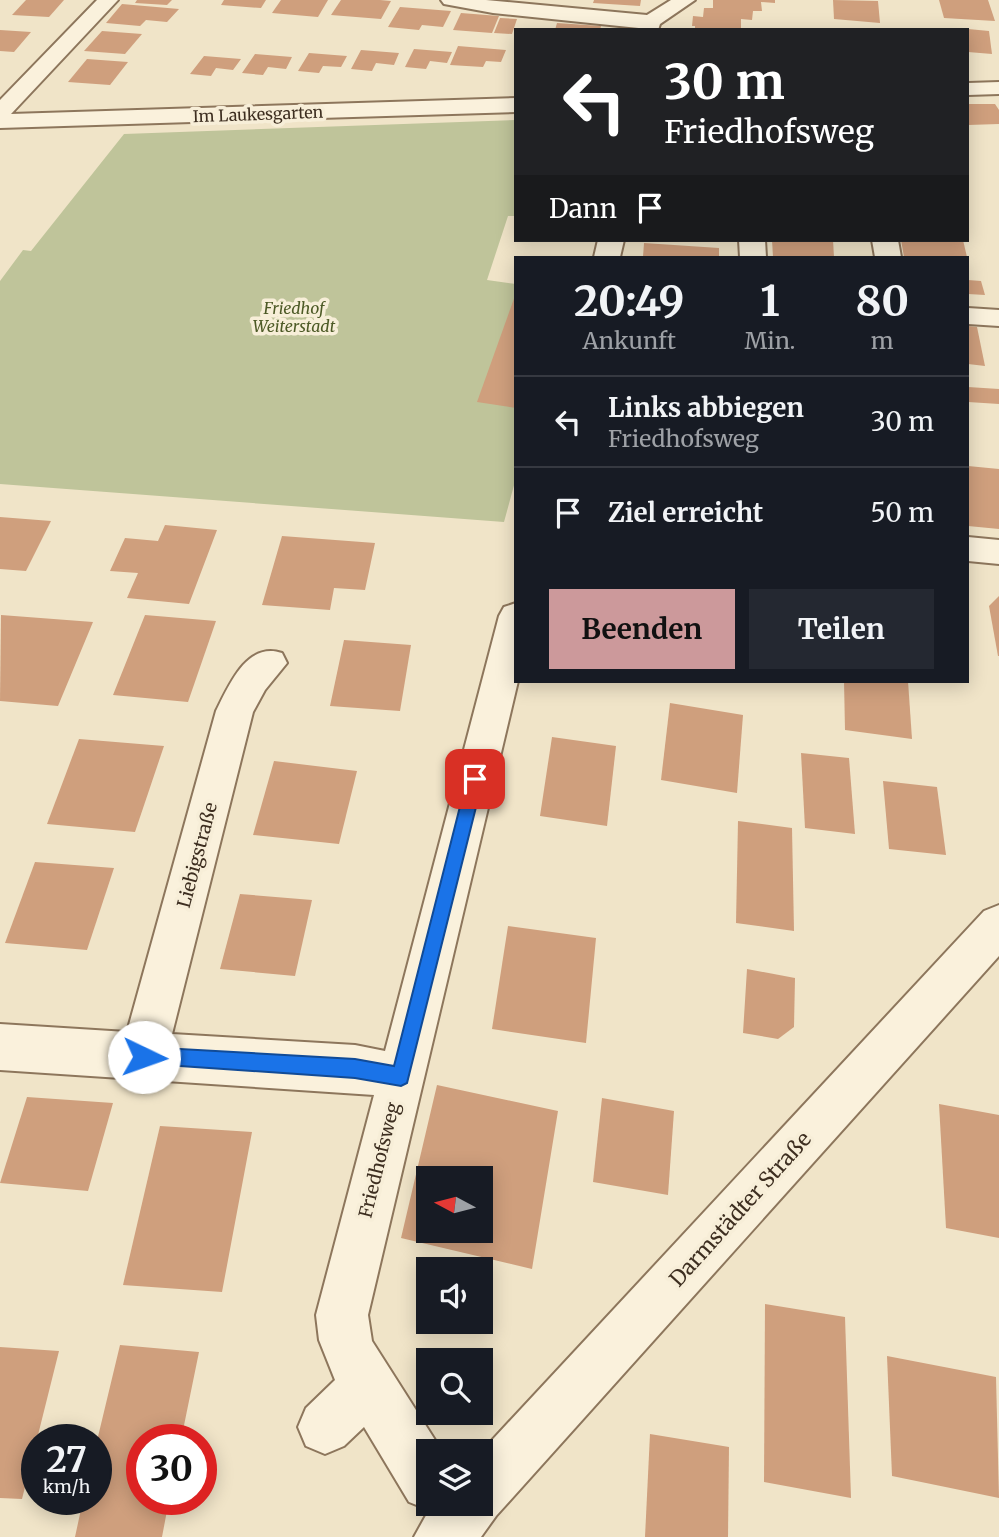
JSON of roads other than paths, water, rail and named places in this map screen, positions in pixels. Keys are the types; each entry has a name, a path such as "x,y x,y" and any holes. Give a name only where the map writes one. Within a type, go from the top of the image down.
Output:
{"street":[{"path":"0,113 108,0"},
{"path":"451,0 650,25 685,0"},
{"path":"969,89 999,88"},
{"name":"Im Laukesgarten","path":"0,121 514,105"},
{"path":"969,316 999,318"},
{"path":"969,549 999,552"},
{"name":"Friedhofsweg","path":"416,1452 353,1360 345,1340 342,1315 514,624"},
{"name":"Liebigstraße","path":"144,1057 235,711 252,680 269,663"},
{"name":"Darmstädter Straße","path":"493,1465 999,925"},
{"path":"0,1047 355,1068 401,1077"},
{"path":"325,1427 369,1384"}],"park label":[{"name":"Friedhof Weiterstadt","path":"294,317"}]}
